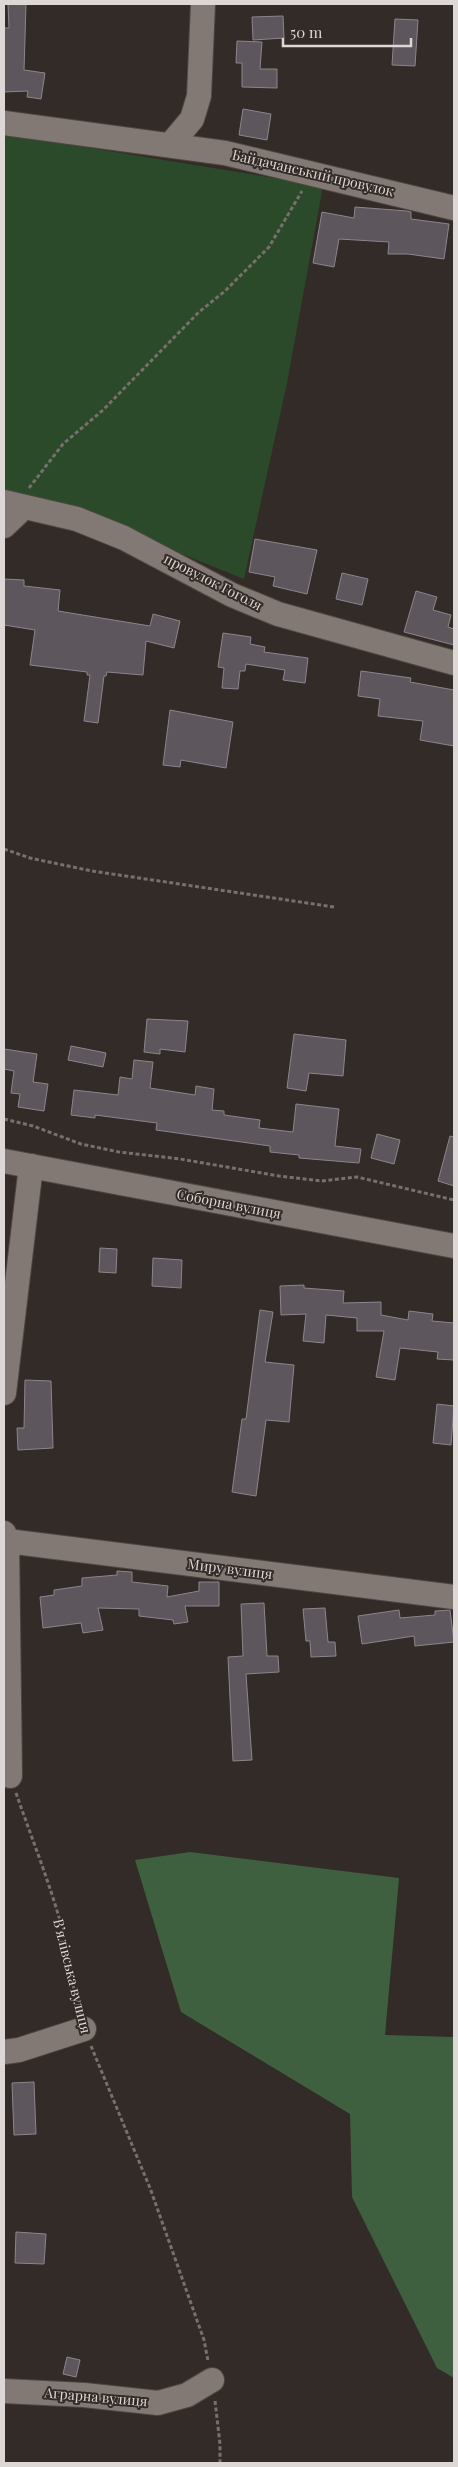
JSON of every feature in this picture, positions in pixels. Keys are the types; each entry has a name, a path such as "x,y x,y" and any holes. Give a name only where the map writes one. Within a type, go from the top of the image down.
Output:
{"street":[{"path":"171,144 192,119 199,96 203,4"},
{"name":"Байдачанський провулок","path":"4,123 171,144 225,153 454,208"},
{"name":"провулок Гоголя","path":"10,510 77,519 124,538 232,595 278,614 454,663"},
{"name":"Соборна вулиця","path":"4,1161 454,1246"},
{"path":"4,1393 31,1166"},
{"path":"5,1537 10,1776"},
{"name":"Миру вулиця","path":"5,1537 454,1596"},
{"path":"4,2052 19,2050 84,2029"},
{"name":"Аграрна вулиця","path":"4,2391 84,2395 158,2403 187,2395 212,2380"}],"path":[{"path":"10,510 36,481 63,444 103,410 193,317 225,291 269,247 314,174"},
{"path":"4,849 30,858 92,871 334,907"},
{"path":"4,1119 33,1126 81,1144 118,1152 180,1159 322,1181 357,1177 454,1200"},
{"name":"В’ялівська вулиця","path":"10,1776 55,1907 68,1953 73,1991 84,2029 150,2188 204,2340 212,2380 220,2444 220,2463"}],"green space":[{"path":"4,134 323,186 287,383 244,579 140,537 4,493"},
{"path":"190,1852 399,1878 385,2035 454,2037 454,2378 437,2368 352,2197 350,2114 181,2012 135,1860"}],"building":[{"path":"8,4 26,4 24,70 45,73 41,99 27,97 28,91 4,92 4,28 9,28"},
{"path":"283,16 284,38 253,40 252,17"},
{"path":"395,19 418,20 415,66 392,65"},
{"path":"237,41 262,42 260,69 277,69 277,88 242,87 242,63 236,63"},
{"path":"243,109 271,114 267,140 239,135"},
{"path":"355,207 407,211 411,212 411,219 449,224 444,259 408,254 388,254 389,242 339,239 334,267 313,263 322,212 354,218"},
{"path":"255,539 317,550 307,594 273,586 275,577 249,572"},
{"path":"342,573 368,579 362,605 336,599"},
{"path":"4,579 24,580 24,586 60,590 58,611 150,626 153,614 180,621 174,648 146,641 143,675 107,672 106,676 104,676 98,723 84,721 90,675 87,675 87,672 30,665 35,630 4,625"},
{"path":"416,591 437,597 433,610 451,615 448,627 454,629 454,645 404,632"},
{"path":"223,633 251,637 250,644 265,647 264,652 308,658 305,683 283,680 285,670 246,664 245,671 240,671 238,689 222,688 224,668 218,667"},
{"path":"361,671 411,678 410,682 454,690 454,746 420,740 423,721 378,716 380,699 358,696"},
{"path":"170,710 233,722 226,768 181,760 180,767 163,765"},
{"path":"147,1019 188,1021 185,1052 160,1049 160,1054 144,1052"},
{"path":"294,1034 346,1040 343,1076 309,1073 306,1091 287,1088"},
{"path":"71,1046 106,1053 103,1067 68,1060"},
{"path":"4,1049 37,1054 33,1082 48,1084 44,1111 18,1107 20,1094 11,1093 14,1071 4,1069"},
{"path":"134,1060 153,1062 150,1088 195,1095 196,1086 214,1089 212,1110 224,1111 224,1115 260,1120 259,1128 293,1132 296,1104 339,1109 335,1146 361,1149 359,1163 299,1158 299,1155 270,1152 270,1146 156,1130 157,1123 95,1115 95,1118 71,1115 74,1090 118,1095 120,1077 132,1079"},
{"path":"377,1134 400,1140 394,1164 371,1158"},
{"path":"450,1136 454,1137 454,1186 438,1181"},
{"path":"100,1248 117,1249 116,1273 99,1272"},
{"path":"153,1258 182,1260 181,1288 152,1286"},
{"path":"304,1285 304,1288 344,1291 343,1303 381,1302 381,1315 408,1320 409,1311 433,1314 432,1321 454,1323 454,1360 437,1359 438,1352 400,1348 395,1380 376,1377 384,1331 357,1331 357,1318 326,1315 324,1343 303,1341 306,1314 281,1315 280,1286"},
{"path":"260,1310 273,1312 265,1362 294,1365 289,1422 266,1420 256,1496 232,1492 242,1419 246,1419"},
{"path":"25,1380 51,1381 53,1448 18,1450 17,1428 24,1428"},
{"path":"437,1404 454,1406 451,1445 433,1443"},
{"path":"117,1571 132,1572 132,1582 168,1586 167,1597 199,1591 199,1582 219,1582 219,1606 185,1606 188,1622 174,1624 173,1620 139,1616 139,1609 98,1608 103,1630 83,1633 81,1623 43,1628 40,1597 54,1595 54,1590 82,1586 82,1578 117,1575"},
{"path":"264,1603 267,1656 278,1656 279,1672 246,1674 252,1760 233,1761 228,1657 243,1656 241,1604"},
{"path":"325,1608 328,1642 335,1642 336,1656 311,1657 310,1641 306,1641 303,1609"},
{"path":"399,1610 400,1618 435,1615 435,1611 450,1610 454,1642 415,1646 414,1636 362,1644 358,1616"},
{"path":"34,2082 36,2134 14,2135 12,2083"},
{"path":"16,2232 46,2234 44,2264 15,2263"},
{"path":"67,2357 80,2360 76,2377 63,2374"}]}
